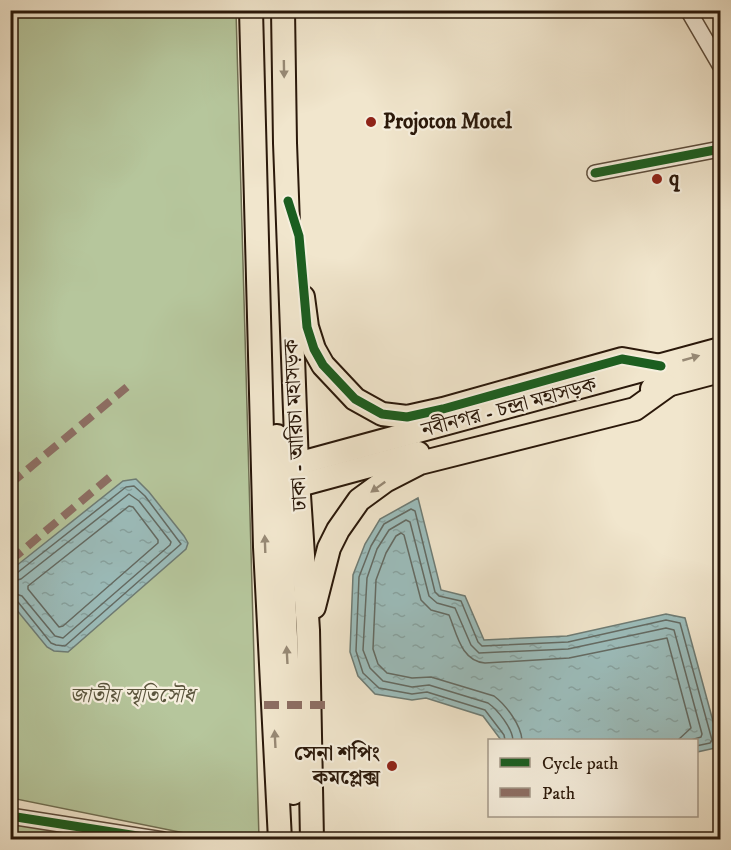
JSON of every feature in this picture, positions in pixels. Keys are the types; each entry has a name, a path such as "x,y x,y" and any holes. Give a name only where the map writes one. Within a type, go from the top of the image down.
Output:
{"highway":[{"path":"252,10 265,547 280,840"},
{"path":"266,10 298,475 295,840"},
{"name":"ঢাকা - আরিচা মহাসড়ক","path":"283,10 285,143 298,475 308,630 312,840"},
{"path":"288,201 299,236 307,327 314,349 323,365 355,399 382,414 406,417 443,410 622,359 664,376 635,409 420,463 385,481 359,500 338,530 329,548 308,630"},
{"name":"নবীনগর - চন্দ্রা মহাসড়ক","path":"298,475 664,376 720,350"},
{"name":"নবীনগর - চন্দ্রা মহাসড়ক","path":"664,376 720,371"},
{"path":"310,720 321,749 325,840"}],"street":[{"path":"688,10 720,65"},
{"path":"595,173 720,149"},
{"path":"10,816 163,840"}],"green space":[{"name":"জাতীয় স্মৃতিসৌধ","path":"11,11 236,11 259,839 214,839 11,798"},
{"path":"11,816 164,839 11,839"}],"water":[{"path":"136,479 184,536 188,543 186,549 68,652 54,651 47,647 11,603 11,570 123,481"},
{"path":"418,498 441,590 465,596 484,640 567,636 666,614 685,618 720,747 698,752 698,739 500,739 483,716 426,698 412,700 375,694 358,676 350,652 353,575 365,544 380,519"}],"marked path":[{"path":"10,484 127,387"},
{"path":"10,561 110,477"},
{"path":"264,705 332,705"}],"cycle path":[{"path":"595,173 720,149"},
{"path":"288,201 299,236 307,327 314,349 323,365 355,399 382,414 407,417 443,409 622,359 661,366"},
{"path":"10,816 163,840"}],"place":[{"name":"Projoton Motel","path":"371,122"},
{"name":"q","path":"657,179"},
{"name":"সেনা শপিং কমপ্লেক্স","path":"392,766"}]}
